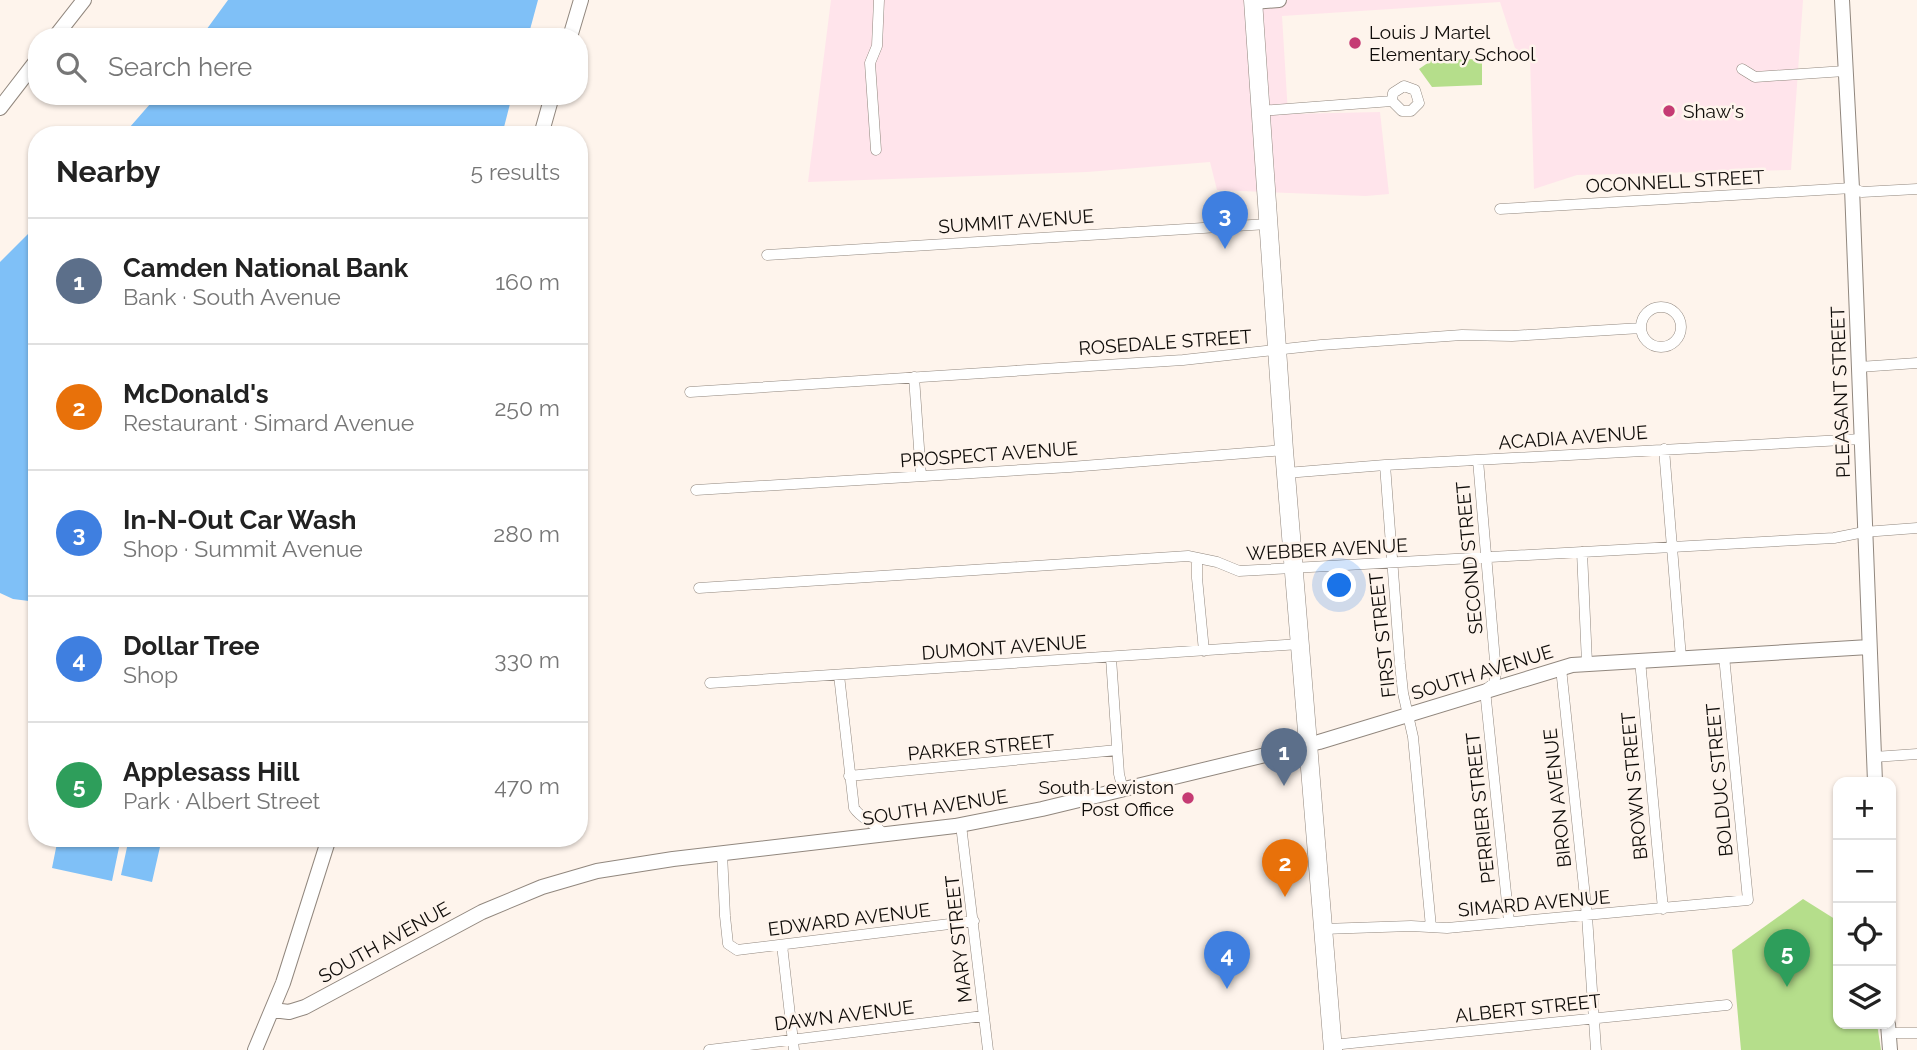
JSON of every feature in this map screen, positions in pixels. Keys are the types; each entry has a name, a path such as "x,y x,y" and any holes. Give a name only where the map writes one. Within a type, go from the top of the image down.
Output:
{"highway":[{"path":"1253,1 1284,450 1333,1047"}],"street":[{"path":"62,28 84,0"},
{"path":"573,28 581,0"},
{"path":"876,150 870,63 877,46 879,0"},
{"path":"1253,1 1279,0"},
{"name":"PLEASANT STREET","path":"1842,0 1875,777"},
{"path":"1742,69 1755,77 1845,71"},
{"path":"0,108 28,72"},
{"path":"1260,111 1392,102"},
{"path":"544,126 549,105"},
{"name":"OCONNELL STREET","path":"1500,209 1852,188 1862,192 1917,189"},
{"name":"SUMMIT AVENUE","path":"767,255 1268,223"},
{"path":"1661,307 1677,315 1681,327 1677,339 1662,347 1650,344 1641,328 1644,316 1661,307"},
{"name":"ROSEDALE STREET","path":"690,392 1183,360 1321,345 1462,335 1512,336 1641,328"},
{"path":"1859,367 1917,363"},
{"path":"914,377 921,476"},
{"name":"ACADIA AVENUE","path":"1286,472 1862,439"},
{"path":"1664,449 1681,658"},
{"name":"PROSPECT AVENUE","path":"696,490 1070,467 1284,450"},
{"name":"SECOND STREET","path":"1478,460 1496,674 1494,683 1485,690"},
{"name":"FIRST STREET","path":"1385,465 1403,693 1413,737 1431,927"},
{"name":"WEBBER AVENUE","path":"699,588 1188,556 1217,562 1239,571 1294,569 1834,538 1864,531 1917,528"},
{"path":"1582,552 1587,663"},
{"path":"1197,558 1204,651"},
{"name":"DUMONT AVENUE","path":"710,683 1300,644"},
{"name":"SOUTH AVENUE","path":"273,1010 289,1012 305,1007 449,928 542,887 619,867 961,825 1123,790 1309,744 1485,690 1587,663 1791,654 1869,647"},
{"name":"BOLDUC STREET","path":"1724,656 1748,901"},
{"path":"1111,658 1117,750 1123,790"},
{"name":"BROWN STREET","path":"1640,660 1663,909"},
{"name":"BIRON AVENUE","path":"1561,668 1587,916 1596,1050"},
{"path":"839,675 854,808 884,835"},
{"name":"PERRIER STREET","path":"1485,690 1509,922"},
{"name":"PARKER STREET","path":"849,776 1117,750"},
{"path":"1874,757 1917,754"},
{"name":"MARY STREET","path":"961,825 988,1050"},
{"path":"255,1050 273,1010 326,847"},
{"name":"EDWARD AVENUE","path":"722,853 724,916 730,946 737,950 974,920"},
{"name":"SIMARD AVENUE","path":"1323,929 1447,928 1748,901"},
{"path":"782,945 794,1050"},
{"name":"ALBERT STREET","path":"1333,1047 1727,1005"},
{"name":"DAWN AVENUE","path":"709,1050 983,1016"},
{"path":"1888,1029 1890,1050"},
{"path":"1894,1029 1917,1033"}],"shaded area":[{"path":"831,0 1803,0 1791,170 1577,175 1534,189 1530,57 1515,48 1500,2 1282,16 1288,114 1380,112 1389,194 1366,196 1217,190 1210,162 1087,172 808,182"}],"green space":[{"path":"1482,59 1482,85 1432,87 1419,69 1432,60"},
{"path":"1803,899 1833,918 1833,1029 1878,1029 1881,1050 1741,1050 1732,950"}],"water":[{"path":"228,0 538,0 530,28 208,28"},
{"path":"149,105 510,105 504,126 131,126"},
{"path":"28,234 28,601 13,599 0,593 0,262"},
{"path":"56,847 119,847 112,881 52,868"},
{"path":"127,847 160,847 152,882 121,875"}],"place":[{"name":"Louis J Martel Elementary School","path":"1355,43"},
{"name":"Shaw's","path":"1669,111"},
{"name":"In-N-Out Car Wash","path":"1225,249"},
{"name":"Camden National Bank","path":"1284,786"},
{"name":"South Lewiston Post Office","path":"1188,798"},
{"name":"McDonald's","path":"1285,897"},
{"name":"Applesass Hill","path":"1787,987"},
{"name":"Dollar Tree","path":"1227,989"}]}
